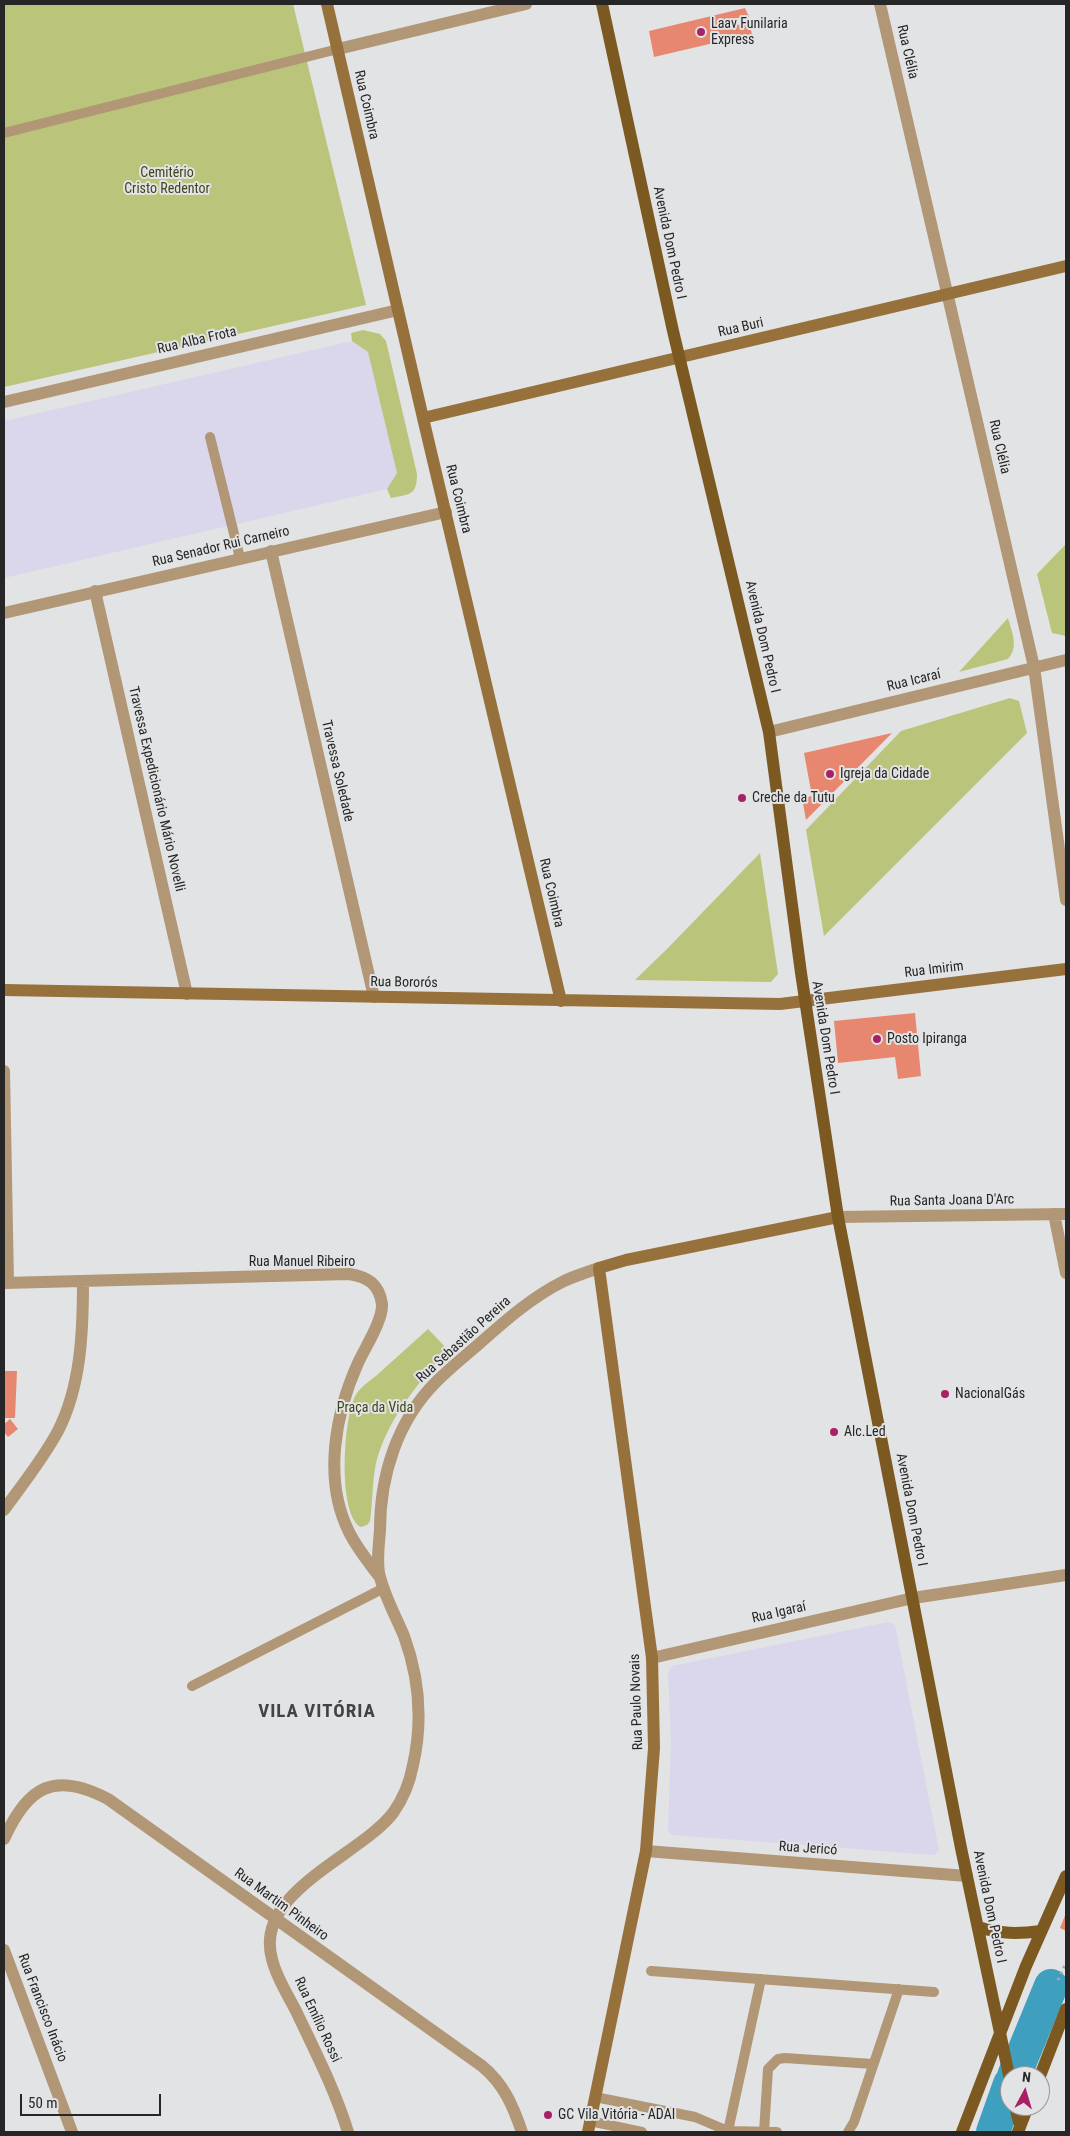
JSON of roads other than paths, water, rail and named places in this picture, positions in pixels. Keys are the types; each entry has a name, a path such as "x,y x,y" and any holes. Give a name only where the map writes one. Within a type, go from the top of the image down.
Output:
{"main road":[{"name":"Avenida Dom Pedro I","path":"602,4 680,357 769,732 804,1001 838,1218 967,1876 1007,2066"},
{"path":"962,2132 1041,1931 1066,1876"},
{"path":"978,1927 995,1932 1013,1934 1041,1931"},
{"path":"1044,2066 1066,2009"},
{"path":"1017,2116 1020,2130"},
{"path":"1020,2130 1025,2116"}],"street":[{"name":"Rua Coimbra","path":"327,4 561,1000"},
{"path":"338,49 526,4"},
{"name":"Rua Clélia","path":"880,4 1034,667 1061,822 1066,900"},
{"name":"Rua Buri","path":"423,418 1066,266"},
{"name":"Rua Alba Frota","path":"4,402 398,310"},
{"name":"Rua Senador Rui Carneiro","path":"4,612 446,512"},
{"name":"Travessa Soledade","path":"270,551 374,997"},
{"name":"Travessa Expedicionário Mário Novelli","path":"95,592 187,994"},
{"name":"Rua Icaraí","path":"769,732 1066,660"},
{"name":"Rua Imirim","path":"804,1001 1066,970"},
{"name":"Rua Bororós","path":"4,990 780,1004 804,1001"},
{"path":"4,1071 6,1283"},
{"path":"1060,1214 1066,1273"},
{"name":"Rua Santa Joana D'Arc","path":"838,1218 1060,1214"},
{"name":"Rua Sebastião Pereira","path":"276,1920 287,1901 300,1887 376,1830 393,1813 406,1789 413,1765 419,1715 418,1686 405,1638 379,1576 381,1491 400,1436 421,1399 436,1382 512,1315 538,1296 566,1280 626,1260 838,1218"},
{"name":"Rua Paulo Novais","path":"589,2127 646,1851 654,1748 652,1658 599,1268"},
{"name":"Rua Manuel Ribeiro","path":"6,1283 349,1274 364,1277 375,1285 382,1305 380,1318 356,1369 343,1406 336,1435 334,1471 342,1513 348,1532 379,1576"},
{"path":"4,1510 58,1431 68,1406 80,1352 83,1282"},
{"name":"Rua Igaraí","path":"652,1658 913,1598 1066,1575"},
{"name":"Rua Martim Pinheiro","path":"4,1839 18,1812 37,1791 58,1785 76,1786 108,1799 494,2077 512,2104 522,2132"},
{"name":"Rua Jericó","path":"646,1851 967,1876"},
{"name":"Rua Emílio Rossi","path":"276,1920 270,1938 272,1960 326,2074 348,2132"},
{"name":"Rua Francisco Inácio","path":"4,1950 72,2132"}],"lane":[{"path":"4,133 338,49"},
{"path":"210,437 240,558"},
{"path":"192,1686 384,1588"},
{"path":"651,1971 934,1992"},
{"path":"726,2131 761,1979"},
{"path":"848,2132 854,2122 899,1989"},
{"path":"764,2132 768,2069 778,2059 873,2064"},
{"path":"595,2097 695,2117 726,2131 777,2132"},
{"path":"589,2127 642,2132"}],"waterway":[{"path":"1018,2066 1051,1986"},
{"path":"993,2132 1000,2112"}],"place":[{"name":"Laav Funilaria Express","path":"701,32"},
{"name":"Igreja da Cidade","path":"830,774"},
{"name":"Creche da Tutu","path":"742,798"},
{"name":"Posto Ipiranga","path":"877,1039"},
{"name":"NacionalGás","path":"945,1394"},
{"name":"Alc.Led","path":"834,1432"},
{"name":"GC Vila Vitória - ADAI","path":"548,2115"}],"district":[{"name":"VILA VITÓRIA","path":"317,1712"}],"park label":[{"name":"Cemitério Cristo Redentor","path":"167,182"},
{"name":"Praça da Vida","path":"375,1408"}]}
